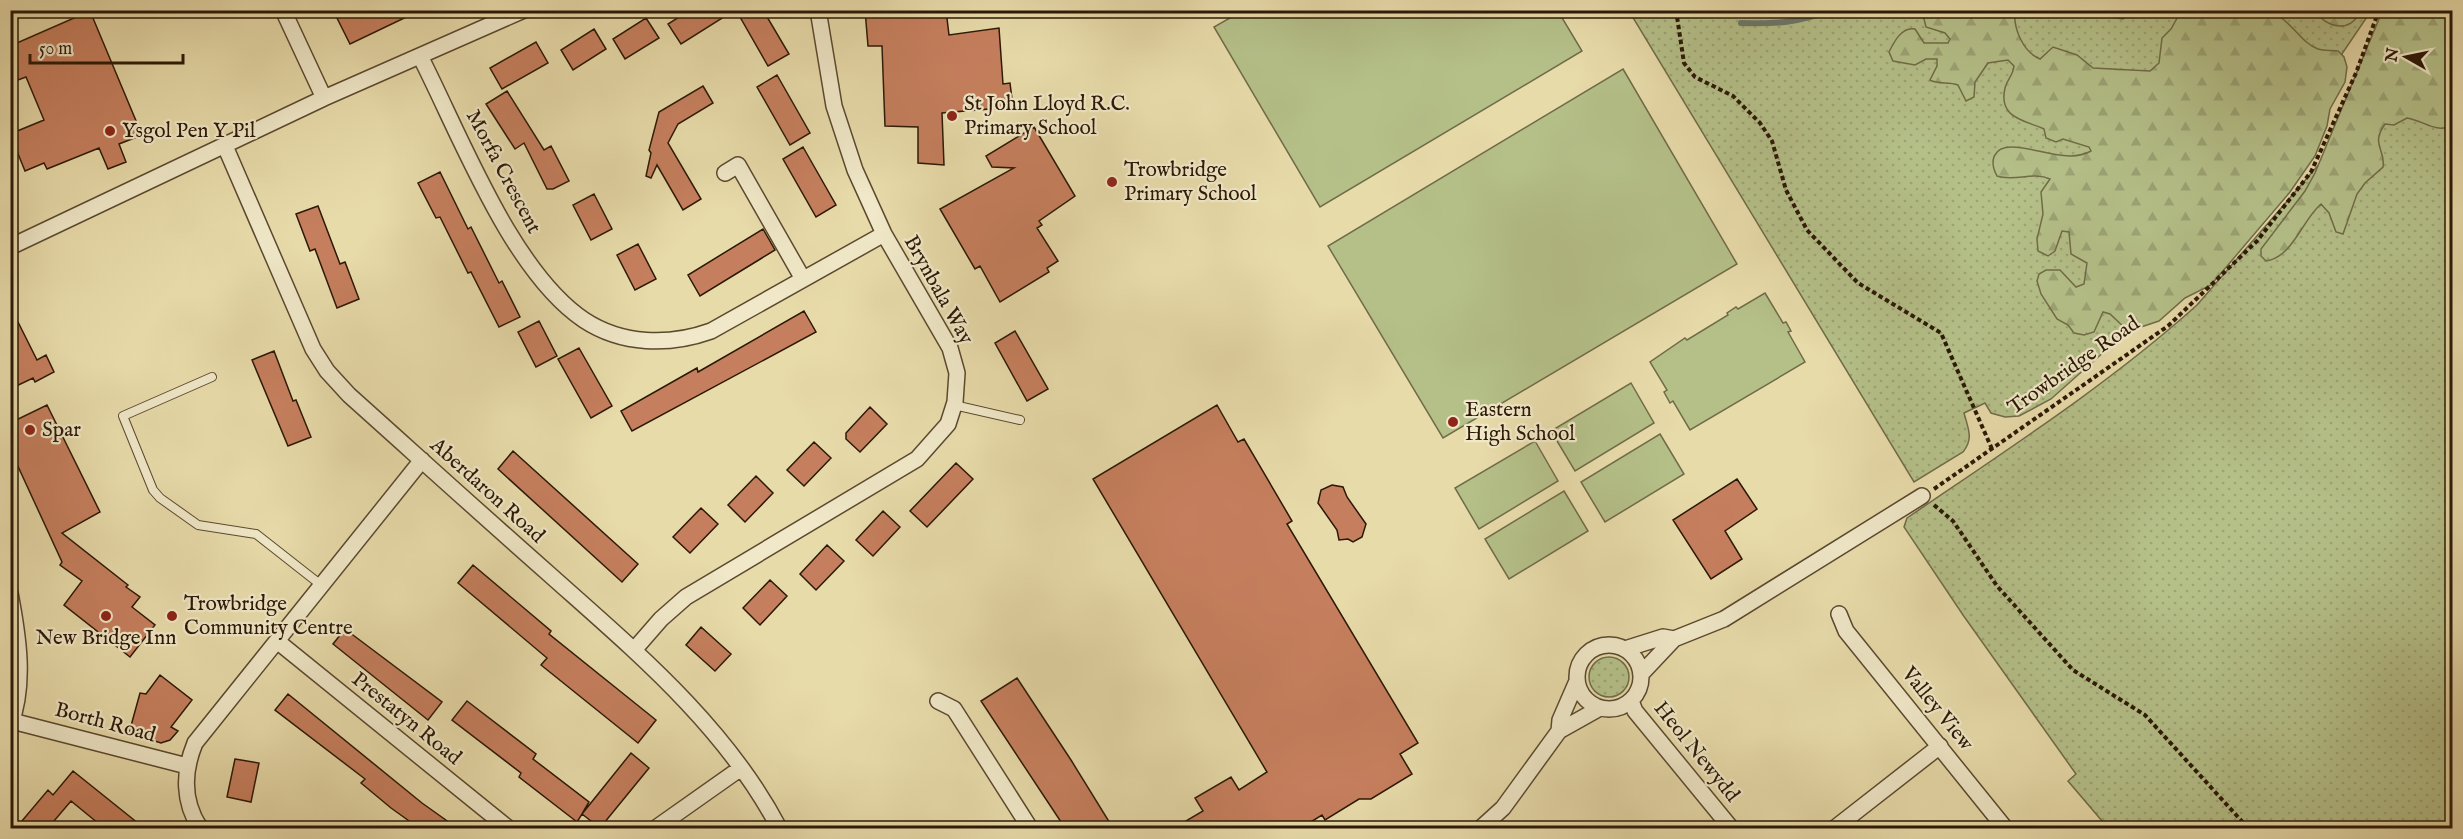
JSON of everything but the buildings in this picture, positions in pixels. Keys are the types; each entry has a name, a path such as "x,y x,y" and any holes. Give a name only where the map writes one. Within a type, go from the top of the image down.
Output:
{"street":[{"path":"283,10 324,98"},
{"name":"Brynbala Way","path":"634,650 661,619 686,597 917,459 948,424 954,405 957,373 950,348 884,234 855,170 834,106 818,10"},
{"path":"10,246 324,98 521,11"},
{"name":"Morfa Crescent","path":"420,56 513,239 546,284 584,320 603,330 625,337 675,341 711,331 884,234"},
{"name":"Aberdaron Road","path":"225,146 318,356 349,395 634,650 685,700 741,768 779,828"},
{"path":"725,173 738,165 802,279"},
{"path":"200,828 186,790 188,766 195,743 422,460"},
{"path":"1641,674 1674,639 1724,619 1922,496"},
{"path":"10,593 19,654 18,690 11,723"},
{"name":"Valley View","path":"1839,614 1846,631 2005,828"},
{"path":"1559,730 1560,720 1577,681 1577,671 1587,653 1606,645 1625,649 1662,637 1674,639"},
{"name":"Prestatyn Road","path":"277,641 508,828"},
{"path":"1577,681 1585,699 1591,705 1613,709 1631,701 1641,684 1641,674 1639,664 1625,649"},
{"path":"938,701 954,709 1030,828"},
{"name":"Heol Newydd","path":"1631,701 1635,711 1731,828"},
{"path":"1481,828 1503,808 1559,730 1600,708"},
{"name":"Borth Road","path":"11,723 188,766"},
{"path":"1835,828 1940,746"},
{"path":"656,828 741,768"}],"lane":[{"path":"212,377 123,416 153,490 160,498 198,525 256,534 321,585"},
{"path":"954,405 1020,420"}],"path":[{"path":"1676,10 1684,63 1702,81 1733,96 1760,123 1772,141 1786,190 1807,230 1858,283 1941,333 1992,450"},
{"name":"Trowbridge Road","path":"1922,496 1992,450 2168,326 2257,242 2311,172 2356,73 2379,10"},
{"path":"1922,496 1953,521 1997,586 2073,670 2145,715 2248,828"}],"green space":[{"path":"2279,10 2280,17 2307,43 2320,50 2338,51 2344,57 2347,67 2345,82 2330,109 2327,126 2315,156 2290,192 2211,285 2185,298 2159,321 2138,328 2126,329 2110,314 2103,312 2094,332 2084,335 2074,333 2068,325 2057,319 2041,294 2037,281 2039,274 2046,270 2060,270 2076,287 2084,284 2087,263 2071,254 2069,232 2062,231 2055,251 2048,256 2038,251 2037,239 2043,214 2041,192 2050,179 2037,176 2004,178 1997,176 1993,160 2001,149 2012,147 2072,156 2091,151 2089,147 2063,139 2056,142 2046,138 2044,129 2021,120 2009,112 2004,98 2006,85 2014,66 2008,60 1988,63 1975,82 1974,97 1966,101 1958,85 1930,80 1937,66 1937,59 1926,59 1915,65 1893,61 1889,52 1902,32 1910,29 1915,29 1924,43 1948,43 1950,39 1945,33 1926,27 1922,11 2015,11 2020,39 2034,56 2040,59 2053,47 2077,55 2093,68 2150,71 2159,63 2162,38 2171,29 2181,11"},
{"path":"2386,10 2452,11 2452,126 2440,128 2407,118 2394,125 2385,124 2379,137 2383,167 2365,183 2357,194 2343,234 2336,232 2329,213 2321,204 2283,253 2266,261 2261,256 2261,249 2305,191 2315,173 2379,19"},
{"path":"1242,11 1558,11 1582,51 1320,207 1214,27"},
{"path":"1629,11 2371,11 2195,271 2051,399 2019,416 2005,417 1991,413 1985,403 1964,413 1969,438 1963,452 1914,482"},
{"path":"2095,11 2134,11 2123,19 2105,16"},
{"path":"2316,11 2360,11 2351,23 2339,26 2326,22"},
{"path":"2452,11 2452,828 2108,828 2068,781 2076,774 1963,615 1904,527 1907,518 2092,390 2197,305"},
{"path":"1623,69 1737,264 1443,438 1328,246"},
{"path":"1765,293 1783,323 1786,322 1791,331 1788,332 1805,362 1690,430 1673,401 1670,403 1664,392 1667,390 1650,362 1685,338 1687,340 1728,315 1727,313 1736,307 1738,309"},
{"path":"1631,383 1654,423 1575,471 1551,431"},
{"path":"1660,434 1684,474 1605,522 1581,482"},
{"path":"1535,441 1558,481 1479,529 1455,488"},
{"path":"1564,491 1588,531 1509,579 1485,539"},
{"path":"1609,657 1623,663 1629,677 1623,691 1609,697 1595,691 1589,677 1595,663"}],"waterway":[{"path":"1741,23 1787,22 1831,10"}],"place":[{"name":"St John Lloyd R.C. Primary School","path":"952,116"},
{"name":"Ysgol Pen Y Pil","path":"110,131"},
{"name":"Trowbridge Primary School","path":"1112,182"},
{"name":"Eastern High School","path":"1453,422"},
{"name":"Spar","path":"30,430"},
{"name":"New Bridge Inn","path":"106,616"},
{"name":"Trowbridge Community Centre","path":"172,616"}]}
